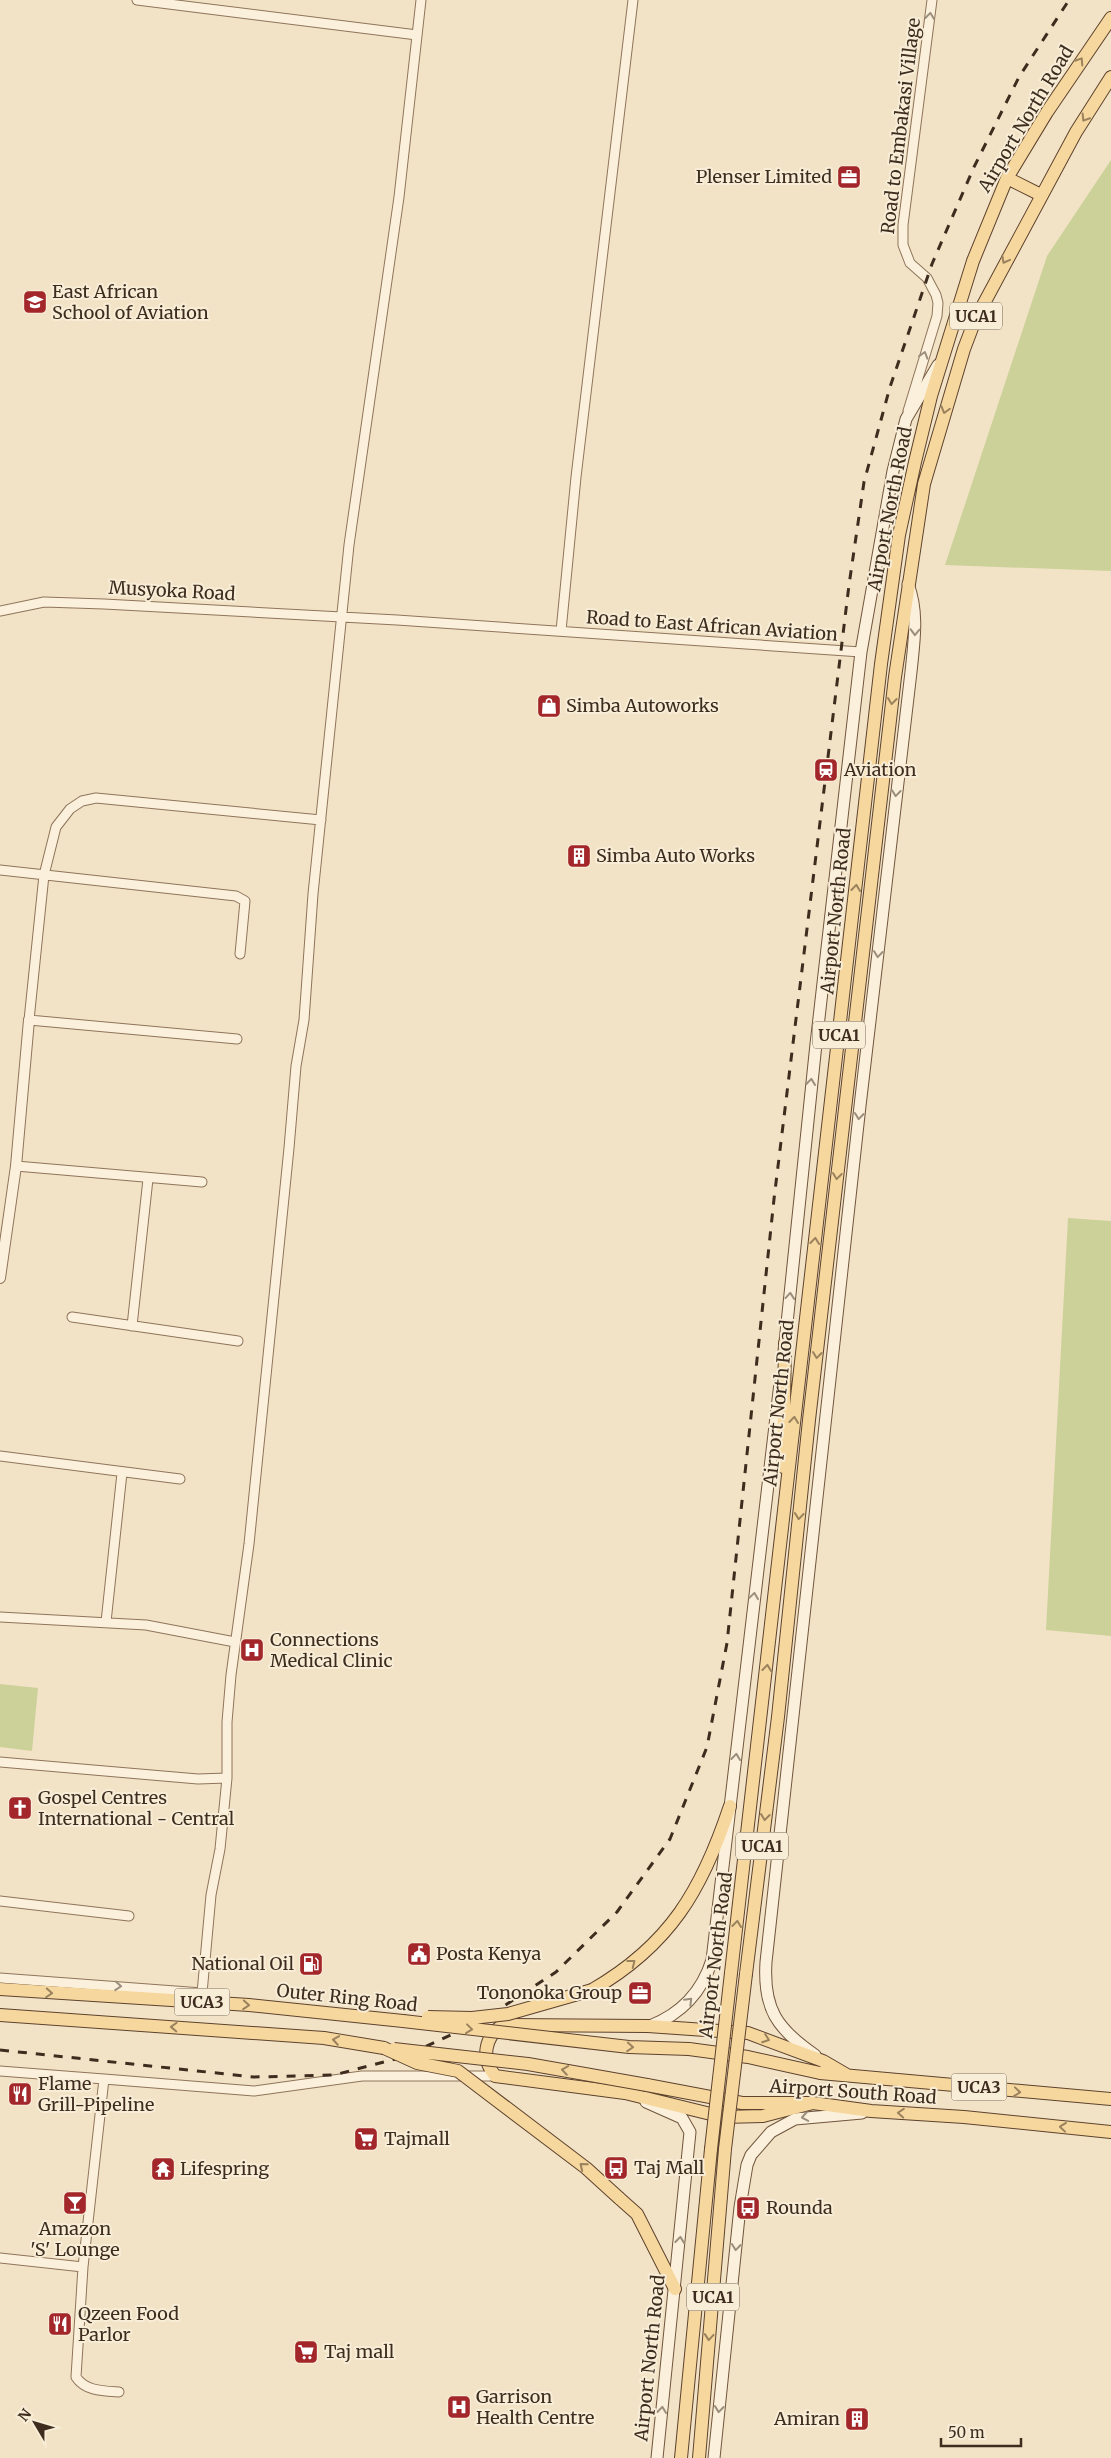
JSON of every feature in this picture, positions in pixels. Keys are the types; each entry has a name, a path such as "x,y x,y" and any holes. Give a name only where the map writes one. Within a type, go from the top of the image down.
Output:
{"main road":[{"name":"Airport North Road","path":"681,2458 711,2149 762,1717 881,664 899,535 915,462 943,358 973,260 1007,178 1047,112 1111,18"},
{"name":"Airport North Road","path":"699,2458 725,2149 778,1717 809,1420 884,764 924,484 964,349 987,294 1076,132 1111,77"},
{"path":"1007,178 1041,195"},
{"name":"Airport North Road","path":"648,2026 659,2022 683,2007 698,1992 708,1974 717,1925 785,1343 811,1083 861,652 893,471 906,419 943,358"},
{"name":"Airport North Road","path":"823,2061 802,2046 783,2028 770,2008 764,1986 828,1386 913,656 915,609 909,582"},
{"path":"785,1343 786,1385 782,1444 786,1499"},
{"path":"403,2021 430,2017 472,2018 508,2014 592,1990 616,1976 644,1954 674,1922 706,1868 730,1806"},
{"name":"Outer Ring Road","path":"0,1989 250,2005 629,2047 689,2049"},
{"name":"UCA3","path":"0,2015 324,2038 384,2048"},
{"name":"UCA1","path":"625,2093 495,2076 489,2065 486,2047 491,2035 503,2025 648,2026"},
{"path":"648,2026 748,2033 823,2061 847,2075"},
{"path":"384,2048 417,2064 458,2071 586,2168 637,2214 675,2289"},
{"name":"Airport South Road","path":"384,2048 528,2064 742,2103 813,2103 871,2111 964,2117 1111,2132"},
{"name":"Airport South Road","path":"689,2049 748,2057 820,2073 1111,2099"},
{"name":"Airport North Road","path":"625,2093 682,2118 690,2132 657,2458"},
{"path":"625,2093 723,2117 740,2118 763,2116 813,2103"},
{"name":"UCA1","path":"714,2458 740,2207 747,2165 751,2155 771,2132 795,2119 871,2111"}],"street":[{"path":"137,0 418,35"},
{"path":"0,1978 202,1993 211,1894 220,1849 226,1778 227,1722 249,1544 289,1148 292,1100 304,1020 313,894 342,617 351,536 399,197 422,0"},
{"path":"561,631 576,477 633,0"},
{"name":"Road to Embakasi Village","path":"906,419 937,316 938,303 927,278 910,263 903,245 903,225 932,0"},
{"name":"Musyoka Road","path":"0,611 44,602 342,617 561,631"},
{"name":"Road to East African Aviation","path":"561,631 861,652"},
{"path":"0,1278 16,1166 44,875 56,827 62,817 70,808 82,801 96,798 321,820"},
{"path":"0,870 212,895 216,892 242,898 245,905 240,954"},
{"path":"29,1020 237,1039"},
{"path":"16,1166 148,1179 202,1182"},
{"path":"132,1326 148,1179"},
{"path":"72,1317 238,1341"},
{"path":"0,1456 180,1479"},
{"path":"106,1622 122,1473"},
{"path":"0,1617 106,1622 146,1626 236,1642"},
{"path":"0,1762 198,1779 226,1778"},
{"path":"0,1901 129,1916"},
{"path":"0,2071 254,2091 362,2076 495,2076"},
{"path":"104,2079 82,2267 76,2376 83,2385 98,2390 119,2392"},
{"path":"0,2258 82,2267"}],"green space":[{"path":"1111,160 1111,571 945,565 1047,256"},
{"path":"1068,1218 1111,1221 1111,1636 1046,1630"},
{"path":"0,1684 38,1688 32,1751 0,1747"}],"railway":[{"path":"0,2050 254,2077 334,2075 403,2057 481,2021 556,1972 617,1912 670,1839 707,1747 727,1643 774,1199 849,585 864,482 890,387 932,264 974,167 1019,77 1069,0"}],"place":[{"name":"Plenser Limited","path":"849,177"},
{"name":"East African School of Aviation","path":"35,302"},
{"name":"Simba Autoworks","path":"549,706"},
{"name":"Aviation","path":"826,770"},
{"name":"Simba Auto Works","path":"579,856"},
{"name":"Connections Medical Clinic","path":"252,1650"},
{"name":"Gospel Centres International - Central","path":"20,1808"},
{"name":"Posta Kenya","path":"419,1954"},
{"name":"National Oil","path":"311,1964"},
{"name":"Tononoka Group","path":"640,1993"},
{"name":"Flame Grill-Pipeline","path":"20,2094"},
{"name":"Tajmall","path":"366,2139"},
{"name":"Taj Mall","path":"616,2168"},
{"name":"Lifespring","path":"163,2169"},
{"name":"Amazon 'S' Lounge","path":"75,2203"},
{"name":"Rounda","path":"748,2208"},
{"name":"Qzeen Food Parlor","path":"60,2324"},
{"name":"Taj mall","path":"306,2352"},
{"name":"Garrison Health Centre","path":"459,2407"},
{"name":"Amiran","path":"857,2419"}]}
